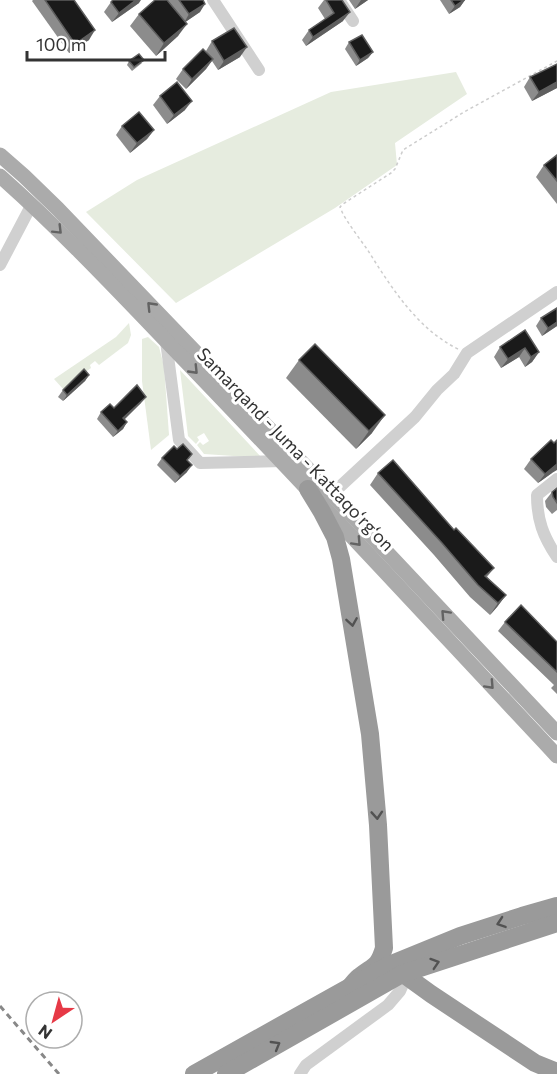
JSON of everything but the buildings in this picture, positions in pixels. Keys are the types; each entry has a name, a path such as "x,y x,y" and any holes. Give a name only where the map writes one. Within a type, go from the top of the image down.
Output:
{"highway":[{"path":"308,489 335,537 341,559 370,734 375,779 384,948 379,962 349,988"},
{"path":"194,1074 220,1068 381,985 392,982 398,974 460,936 557,906"},
{"path":"220,1068 326,1000 349,988 557,923"},
{"path":"398,974 535,1063 557,1072"}],"main road":[{"name":"Samarqand - Juma - Kattaqo‘rg‘on","path":"0,155 58,209 332,494 557,733"},
{"name":"Samarqand - Juma - Kattaqo‘rg‘on","path":"0,176 32,204 282,461 557,756"}],"street":[{"path":"213,0 259,70"},
{"path":"339,0 353,21"},
{"path":"0,265 32,204"},
{"path":"332,494 415,417 437,390 454,374 467,353 557,292"},
{"path":"166,341 178,440 200,463 282,461"},
{"path":"557,479 537,495 537,513 544,533 557,557"},
{"path":"300,1074 306,1065 388,1005 400,991 398,974"}],"path":[{"path":"467,353 453,347 412,313 374,262 340,207 391,173 403,150 464,112 557,61"}],"shaded area":[{"path":"456,72 467,94 395,143 397,165 335,208 176,303 86,212 137,180 331,92"},
{"path":"129,323 131,335 128,343 99,365 95,361 90,365 91,368 64,390 54,379 116,337"},
{"path":"148,337 159,347 164,366 169,435 151,450 142,381 142,339"},
{"path":"180,370 262,458 204,454 197,445 200,442 203,445 209,441 204,433 197,437 199,440 196,444 188,436"}],"railway":[{"path":"0,1006 59,1074"}]}
